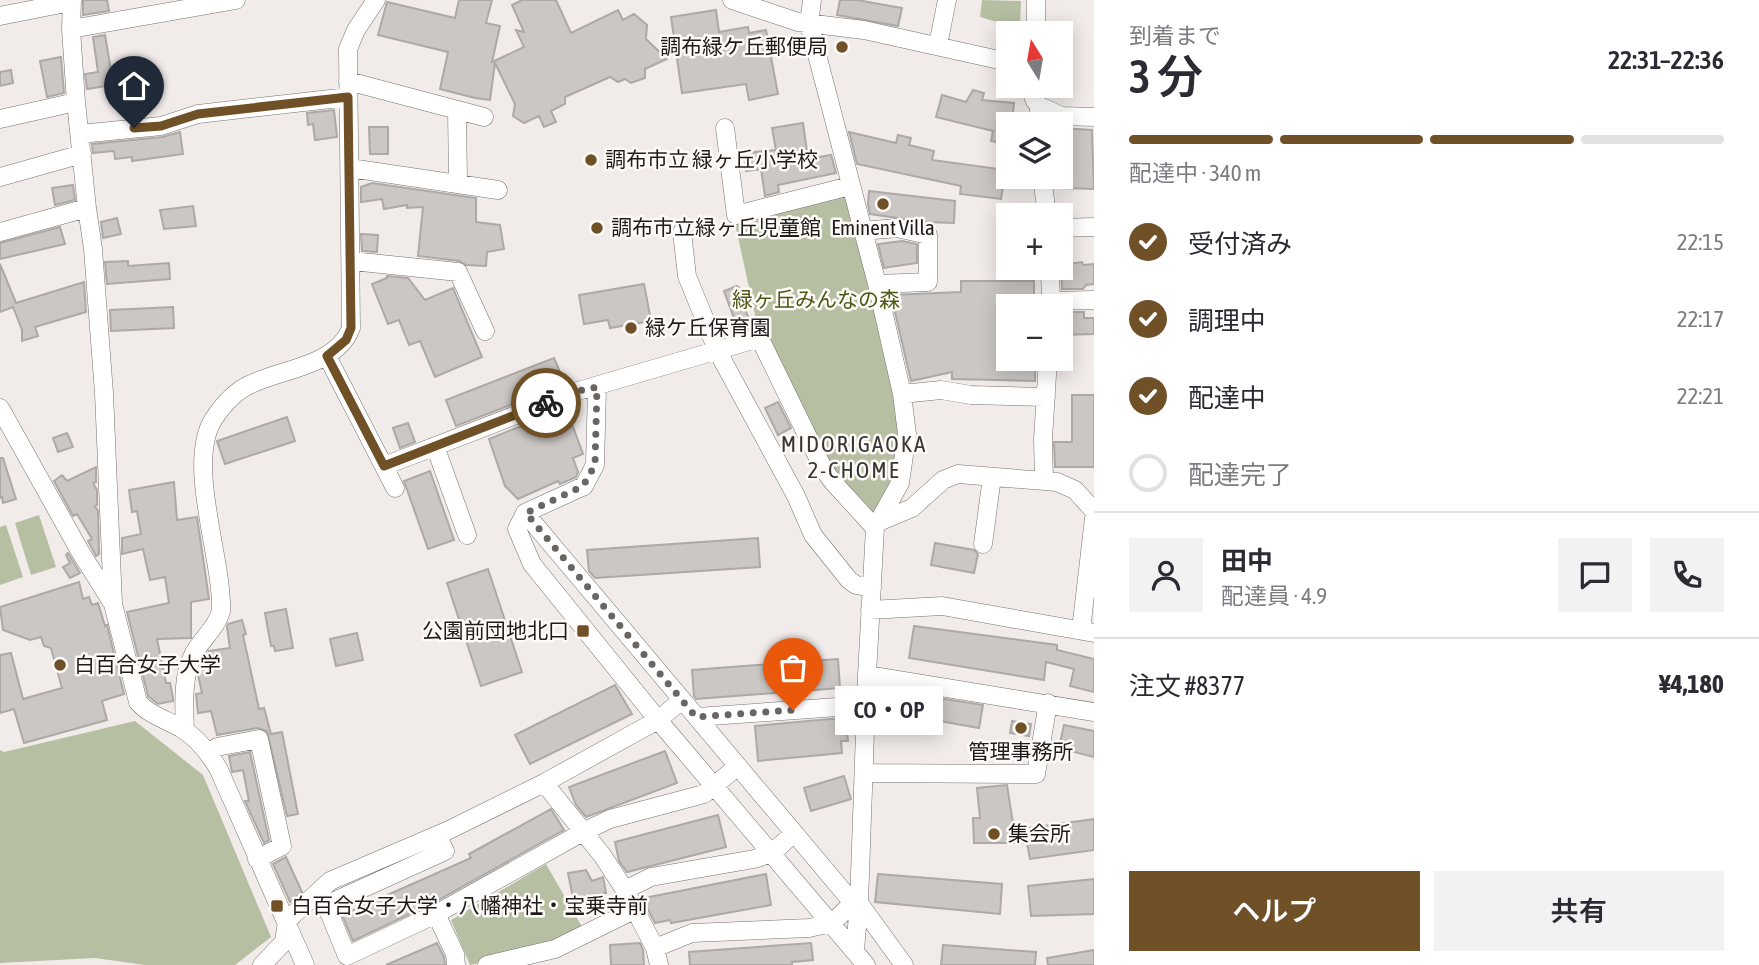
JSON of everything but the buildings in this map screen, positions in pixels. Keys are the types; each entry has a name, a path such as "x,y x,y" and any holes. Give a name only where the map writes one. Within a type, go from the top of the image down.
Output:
{"street":[{"path":"71,29 236,0"},
{"path":"185,730 188,669 195,652 214,626 221,611 202,458 208,429 222,405 249,384 327,356 346,340 351,328 348,49 356,30 376,0"},
{"path":"732,0 809,24 864,30 996,59"},
{"path":"812,0 809,24 877,284 902,394 907,434 903,469 896,493 878,524 870,610 855,950"},
{"path":"938,45 947,0"},
{"path":"1036,0 1036,21"},
{"path":"0,16 71,1 76,102 93,249 103,379 113,604 138,702 143,708 185,730 209,754 219,770 305,965"},
{"path":"80,134 161,126 198,114 348,89 484,117"},
{"path":"0,119 76,102"},
{"path":"457,110 458,182"},
{"path":"1073,116 1094,117"},
{"path":"725,128 736,215 850,186"},
{"path":"0,177 82,154"},
{"path":"350,168 498,190"},
{"path":"0,232 87,208"},
{"path":"1073,228 1094,227"},
{"path":"862,232 897,228 929,235 928,282 877,284"},
{"path":"681,232 687,276 718,352 796,496 813,536 849,580 856,585 872,589"},
{"path":"352,261 458,272 485,331"},
{"path":"1073,302 1094,300"},
{"path":"384,466 578,391 752,340 761,342 814,454 832,481 878,524"},
{"path":"327,356 395,488"},
{"path":"1044,480 1047,371"},
{"path":"597,387 595,465 583,486 526,513 517,528 532,564 658,720 866,965"},
{"path":"902,394 942,390 971,395 1046,397"},
{"path":"0,408 81,553 113,604"},
{"path":"435,446 467,535"},
{"path":"878,524 912,508 950,475 958,474 1057,482 1075,490 1094,511"},
{"path":"983,544 992,477"},
{"path":"526,513 794,833 856,903 904,965"},
{"path":"870,610 942,606 1088,631 1094,518"},
{"path":"867,675 1094,712"},
{"path":"262,965 284,942 287,922 320,900 330,881 437,836 544,783 658,720 682,700"},
{"path":"864,773 1036,774 1048,703"},
{"path":"696,717 866,705"},
{"path":"209,754 217,747 259,739 282,846 257,859"},
{"path":"320,900 347,956 436,914 583,832 610,820 693,799 716,786 738,766"},
{"path":"544,783 602,855 625,890 657,956 692,933 809,928 832,923 856,903"},
{"path":"625,890 651,877 754,859 772,853 794,833"},
{"path":"488,965 555,949 634,910"},
{"path":"436,914 455,954 456,965"}],"green space":[{"path":"982,0 1021,1 1020,21 996,22 980,17"},
{"name":"緑ヶ丘みんなの森","path":"850,186 907,434 881,521 855,507 761,342 734,219"},
{"path":"39,515 56,567 31,575 15,523"},
{"path":"6,525 23,577 0,585 0,527"},
{"name":"白百合女子大学","path":"135,721 203,775 271,937 235,965 145,965 95,958 0,963 0,750 4,752"},
{"path":"546,864 585,932 566,944 470,965 451,920"}],"way so far":[{"path":"546,403 597,387 595,465 583,486 526,513 696,717 793,710"}],"place":[{"name":"調布緑ケ丘郵便局","path":"842,47"},
{"name":"調布市立 緑ヶ丘小学校","path":"591,160"},
{"name":"Eminent Villa","path":"883,204"},
{"name":"調布市立緑ヶ丘児童館","path":"597,228"},
{"name":"緑ケ丘保育園","path":"631,328"},
{"name":"公園前団地北口","path":"583,631"},
{"name":"白百合女子大学","path":"60,665"},
{"name":"CO・OP","path":"793,710"},
{"name":"管理事務所","path":"1021,728"},
{"name":"集会所","path":"994,834"},
{"name":"白百合女子大学・八幡神社・宝乗寺前","path":"277,906"}],"district":[{"name":"MIDORIGAOKA 2-CHOME","path":"854,457"}],"route":[{"path":"134,128 161,126 198,114 348,97 351,328 346,340 327,356 384,466 546,403"}]}
